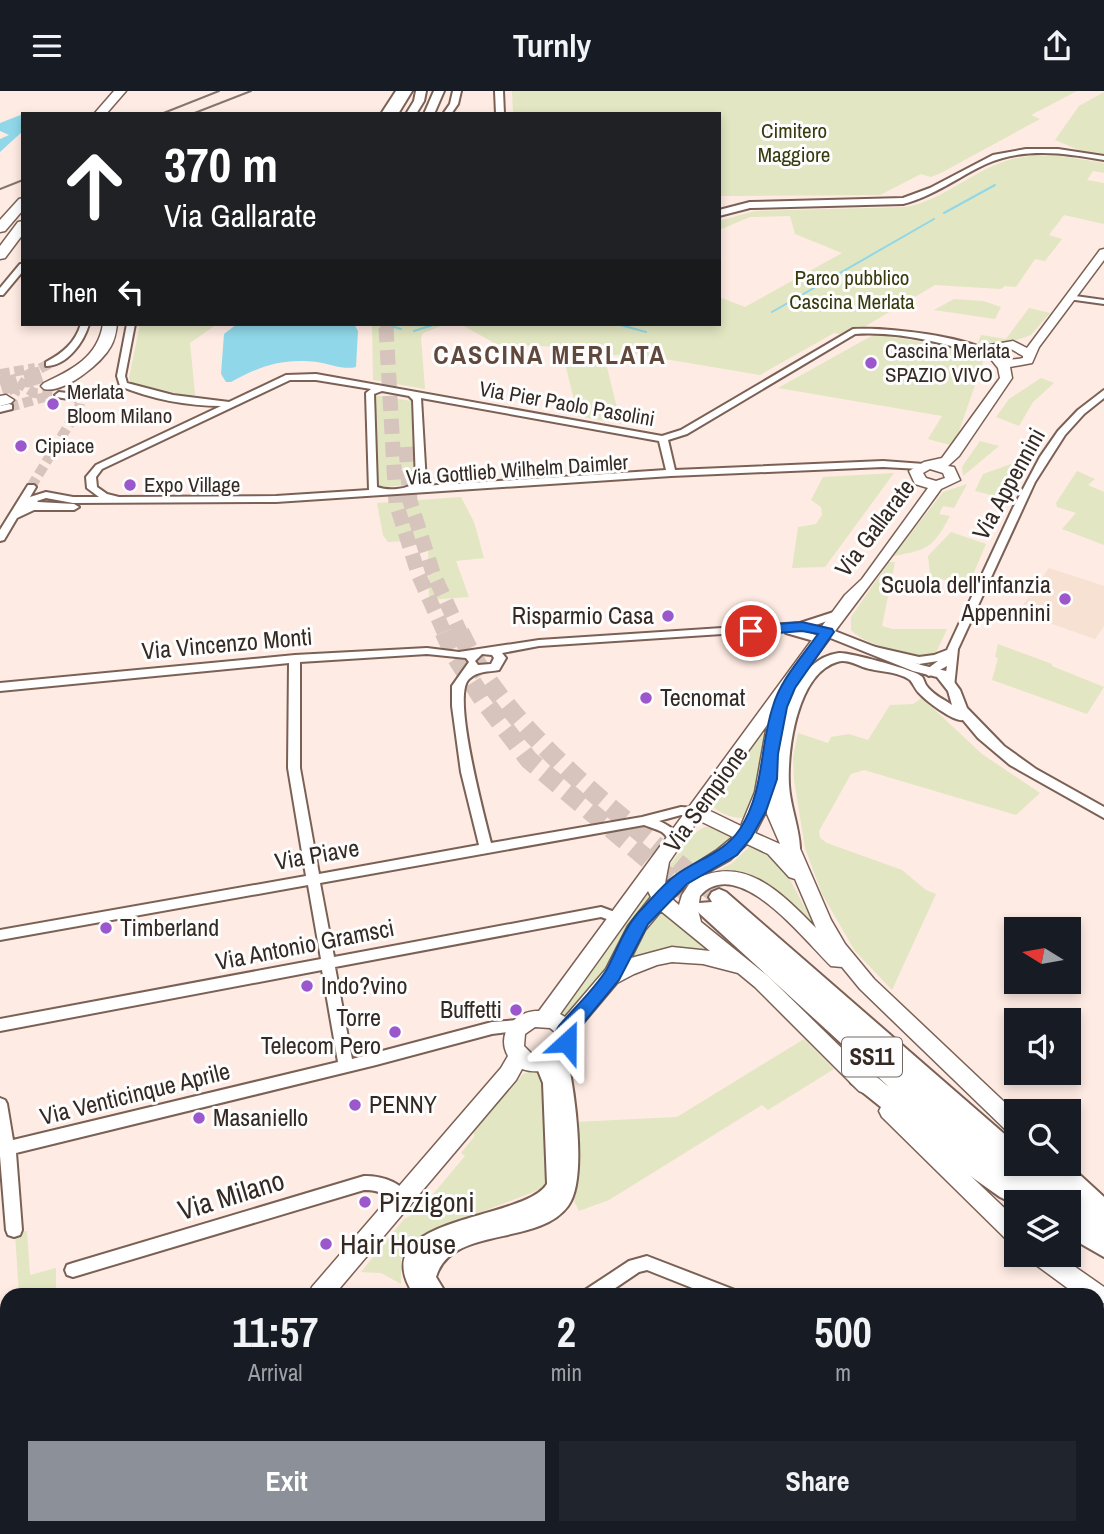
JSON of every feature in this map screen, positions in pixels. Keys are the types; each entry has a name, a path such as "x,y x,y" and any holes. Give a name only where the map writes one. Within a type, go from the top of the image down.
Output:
{"highway":[{"path":"102,112 120,91"},
{"path":"115,112 132,91"},
{"path":"394,112 407,91"},
{"path":"400,112 413,91"},
{"path":"412,112 421,91"},
{"path":"422,112 430,91"},
{"path":"430,112 439,91"},
{"path":"439,112 446,91"},
{"path":"0,228 21,204"},
{"path":"2,249 21,222"},
{"path":"2,249 21,227"},
{"path":"50,378 91,342 97,326"},
{"path":"50,378 76,372 96,357 107,341 110,326"},
{"name":"SS11","path":"706,910 1004,1150"},
{"name":"SS11","path":"706,910 978,1151 1027,1190"},
{"path":"859,1076 950,1149 1008,1190"},
{"path":"1037,1176 1104,1225"},
{"path":"1065,1176 1104,1213"},
{"path":"1081,1231 1104,1246"},
{"path":"1081,1241 1104,1256"}],"main road":[{"name":"Via Gallarate","path":"943,468 1012,380 1013,368 1024,359 1045,332 1104,251"},
{"name":"Via Gallarate","path":"943,468 1006,378 1004,367 996,354 1045,332"},
{"path":"1017,346 1024,359"},
{"path":"996,354 1024,359"},
{"name":"Via Gallarate","path":"788,687 850,598 861,573 925,478 944,485 953,479 943,468"},
{"path":"925,478 943,468"},
{"name":"Via Sempione","path":"326,1288 528,1054 567,1045 565,1031 607,982 635,930 661,900 681,880 727,854 746,834 758,811 769,779 774,728 788,687"},
{"name":"Via Sempione","path":"545,1019 788,687"},
{"path":"769,779 773,805 832,940 855,971 1004,1115"},
{"path":"696,812 746,834 785,857 809,892"},
{"path":"673,845 655,881 661,900 706,910 762,982 1004,1222"},
{"path":"706,910 688,908 695,889 718,877 744,879 764,891 836,959 855,971"},
{"path":"607,982 627,968 647,959 685,954 720,960 762,982"},
{"path":"528,1054 533,1019 557,1023 565,1031"},
{"path":"1057,1267 1087,1288"}],"street":[{"path":"386,112 400,91"},
{"path":"448,112 454,104 457,91"},
{"path":"499,91 500,110"},
{"path":"725,204 894,203 918,197 986,161 1006,155 1055,151 1104,158"},
{"path":"0,293 21,268"},
{"path":"1072,297 1104,302"},
{"path":"75,397 50,378 64,356 76,345 84,326"},
{"name":"Via Pier Paolo Pasolini","path":"131,326 121,376 123,384 136,390 206,403 236,400"},
{"name":"Via Pier Paolo Pasolini","path":"119,503 92,488 92,477 99,467 236,400 280,380 299,375 663,439 684,432 853,332 874,330 953,343 996,354"},
{"path":"380,389 373,390 370,395 372,488 381,492"},
{"name":"Via Appennini","path":"917,680 920,674 943,664 954,647 1011,519 1049,449 1067,427 1104,393"},
{"name":"Via Gottlieb Wilhelm Daimler","path":"412,394 417,402 421,483 413,490"},
{"path":"663,439 671,473"},
{"name":"Via Gottlieb Wilhelm Daimler","path":"119,503 276,499 671,473 883,464 925,478"},
{"name":"Via Gottlieb Wilhelm Daimler","path":"49,495 73,500 119,503 296,506 530,487 864,470 901,470 925,478"},
{"path":"0,538 35,486 49,495"},
{"path":"45,506 34,505 32,500 38,495 49,495"},
{"path":"14,516 28,507 119,503"},
{"path":"794,629 840,613 842,627 862,649 917,680 928,696 951,709 984,747 1004,764 1104,824"},
{"path":"486,848 471,794 457,690 465,676 485,656 539,643 776,629 794,629 824,636 941,674 974,726 1003,755 1104,813"},
{"path":"794,629 803,644 803,665 829,651 862,649 928,662 938,659 954,647"},
{"name":"Via Appennini","path":"952,690 954,647"},
{"name":"Via Vincenzo Monti","path":"0,687 295,659 427,651 485,656"},
{"path":"793,849 792,825 782,792 781,768 787,727 798,697 816,670 834,658 853,658 874,666 897,669"},
{"path":"295,659 294,768 346,1066"},
{"path":"939,701 952,690"},
{"name":"Via Piave","path":"0,935 642,821 681,811 696,812"},
{"path":"642,821 651,821 667,829 673,845"},
{"name":"Via Antonio Gramsci","path":"0,1025 601,912 618,918"},
{"name":"Via Venticinque Aprile","path":"4,1149 485,1031 497,1033 528,1054"},
{"path":"418,1288 414,1283 411,1269 415,1257 429,1241 541,1202 550,1195 556,1185 551,1083 528,1054"},
{"path":"433,1288 426,1279 426,1271 429,1261 443,1248 547,1213 564,1198 569,1173 564,1083 528,1054"},
{"path":"0,1104 14,1230"},
{"name":"Via Milano","path":"72,1269 363,1183 381,1183 402,1198"},
{"path":"602,1288 635,1266 647,1263 711,1288"}],"shaded area":[{"name":"Scuola dell'infanzia Appennini","path":"1049,568 1104,586 1104,626 1095,639 1018,612"}],"green space":[{"name":"Cimitero Maggiore","path":"512,91 1077,91 1031,115 1040,119 941,173 931,177 921,174 880,195 721,196 721,112 513,112"},
{"path":"1104,92 1104,155 1079,150 1055,140 1079,106"},
{"name":"Parco pubblico Cascina Merlata","path":"1034,156 1061,156 1104,163 1104,173 1093,171 1087,180 1104,183 1104,224 1064,215 1049,235 1062,239 1045,261 1035,259 1016,287 1005,286 1001,289 935,285 864,327 841,334 834,333 760,375 635,354 613,355 605,359 621,424 578,416 561,347 496,344 464,326 721,326 721,298 745,307 842,253 795,234 790,216 750,217 721,229 721,220 755,211 906,207 945,192 993,166"},
{"path":"954,299 983,301 1001,307 995,319 934,310"},
{"path":"1029,308 1050,313 1031,335 1011,342 978,343 981,335 1006,339"},
{"path":"140,326 214,326 190,343 195,394 193,397 131,383 129,378"},
{"path":"372,326 441,326 423,333 421,337 425,389 373,380"},
{"path":"875,334 986,353 954,446 928,439 942,416 778,388"},
{"path":"1041,378 1054,383 1033,402 1019,426 996,417 1009,399"},
{"path":"374,395 411,401 415,484 375,488"},
{"path":"980,441 999,446 963,476 962,467"},
{"path":"1022,460 1028,462 1007,499 975,491 983,474"},
{"path":"1077,471 1095,479 1088,485 1104,492 1104,545 1062,529 1076,513 1057,507 1056,503"},
{"path":"894,473 825,567 792,568 798,527 816,524 822,515 821,507 811,500 823,477"},
{"path":"967,484 954,508 943,506 939,514 950,516 934,541 915,552 893,556 943,492"},
{"path":"461,497 474,522 484,558 456,561 469,597 429,600 428,540 388,542 383,535 377,503"},
{"path":"951,532 986,544 969,584 940,579 939,583 931,582 928,556"},
{"path":"889,562 895,562 882,626 892,629 947,629 935,655 916,655 891,650 866,641 851,630 851,617"},
{"path":"998,644 1104,687 1087,714 992,680 998,658 995,657"},
{"path":"922,698 982,754 1040,793 1016,815 864,770 851,774 819,831 820,838 827,843 902,870 926,890 936,894 892,990 855,951 822,894 805,848 793,757 798,733 828,743 831,737 849,734 868,740 890,705 913,704"},
{"path":"764,729 767,730 758,786 746,818 726,815 709,803"},
{"path":"704,827 720,829 727,833 731,840 663,890 665,872 692,835"},
{"path":"751,845 786,872 822,940 769,890 707,876 731,864"},
{"path":"647,890 652,901 594,987 561,1020 555,1016"},
{"path":"663,910 716,955 631,961 643,933"},
{"path":"804,1039 834,1069 768,1110 762,1105 609,1200 579,1211 574,1201 579,1178 575,1122 677,1117"},
{"path":"533,1070 543,1077 548,1182 544,1188 423,1234 401,1259 401,1284 381,1273 361,1272 404,1219 414,1214 428,1200 465,1156 461,1153 474,1137 474,1131 523,1074"},
{"path":"27,1231 30,1275 56,1268 56,1288 19,1288 15,1233"}],"water":[{"path":"21,115 21,133 0,152 0,139 9,135 0,131 0,123"},
{"path":"234,326 355,326 358,331 356,367 304,361 282,362 226,382 221,374 224,334"}],"waterway":[{"path":"944,213 995,185"},
{"path":"772,312 934,219"},
{"path":"391,326 401,329"},
{"path":"414,331 430,326"},
{"path":"624,326 646,332"}],"tunnel":[{"path":"386,327 396,503 419,576 445,634"},
{"path":"49,364 29,374 22,385 34,393 59,395"},
{"path":"0,374 35,368"},
{"path":"1,387 46,373"},
{"path":"0,377 10,382 15,393 11,400 2,405"},
{"path":"9,407 45,397"},
{"path":"31,487 79,408 80,401 75,397"},
{"path":"406,447 410,501 433,573 461,633"},
{"path":"444,632 454,654 484,701 529,760 690,895"},
{"path":"461,633 481,671 540,743 612,809 719,897"}],"railway":[{"path":"166,112 219,91"},
{"path":"197,112 251,91"},
{"path":"0,189 21,181"}],"place":[{"name":"Cascina Merlata SPAZIO VIVO","path":"871,363"},
{"name":"Merlata Bloom Milano","path":"53,404"},
{"name":"Cipiace","path":"21,446"},
{"name":"Expo Village","path":"130,485"},
{"name":"Scuola dell'infanzia Appennini","path":"1065,599"},
{"name":"Risparmio Casa","path":"668,616"},
{"name":"Tecnomat","path":"646,698"},
{"name":"Timberland","path":"106,928"},
{"name":"Indo?vino","path":"307,986"},
{"name":"Buffetti","path":"516,1010"},
{"name":"Torre Telecom Pero","path":"395,1032"},
{"name":"PENNY","path":"355,1105"},
{"name":"Masaniello","path":"199,1118"},
{"name":"Pizzigoni","path":"365,1202"},
{"name":"Hair House","path":"326,1244"}],"district":[{"name":"CASCINA MERLATA","path":"550,355"}],"route":[{"path":"567,1042 565,1031 612,975 629,939 642,920 681,880 732,851 746,834 758,811 769,779 770,754 780,707 788,687 827,632 802,626 751,631"}]}
